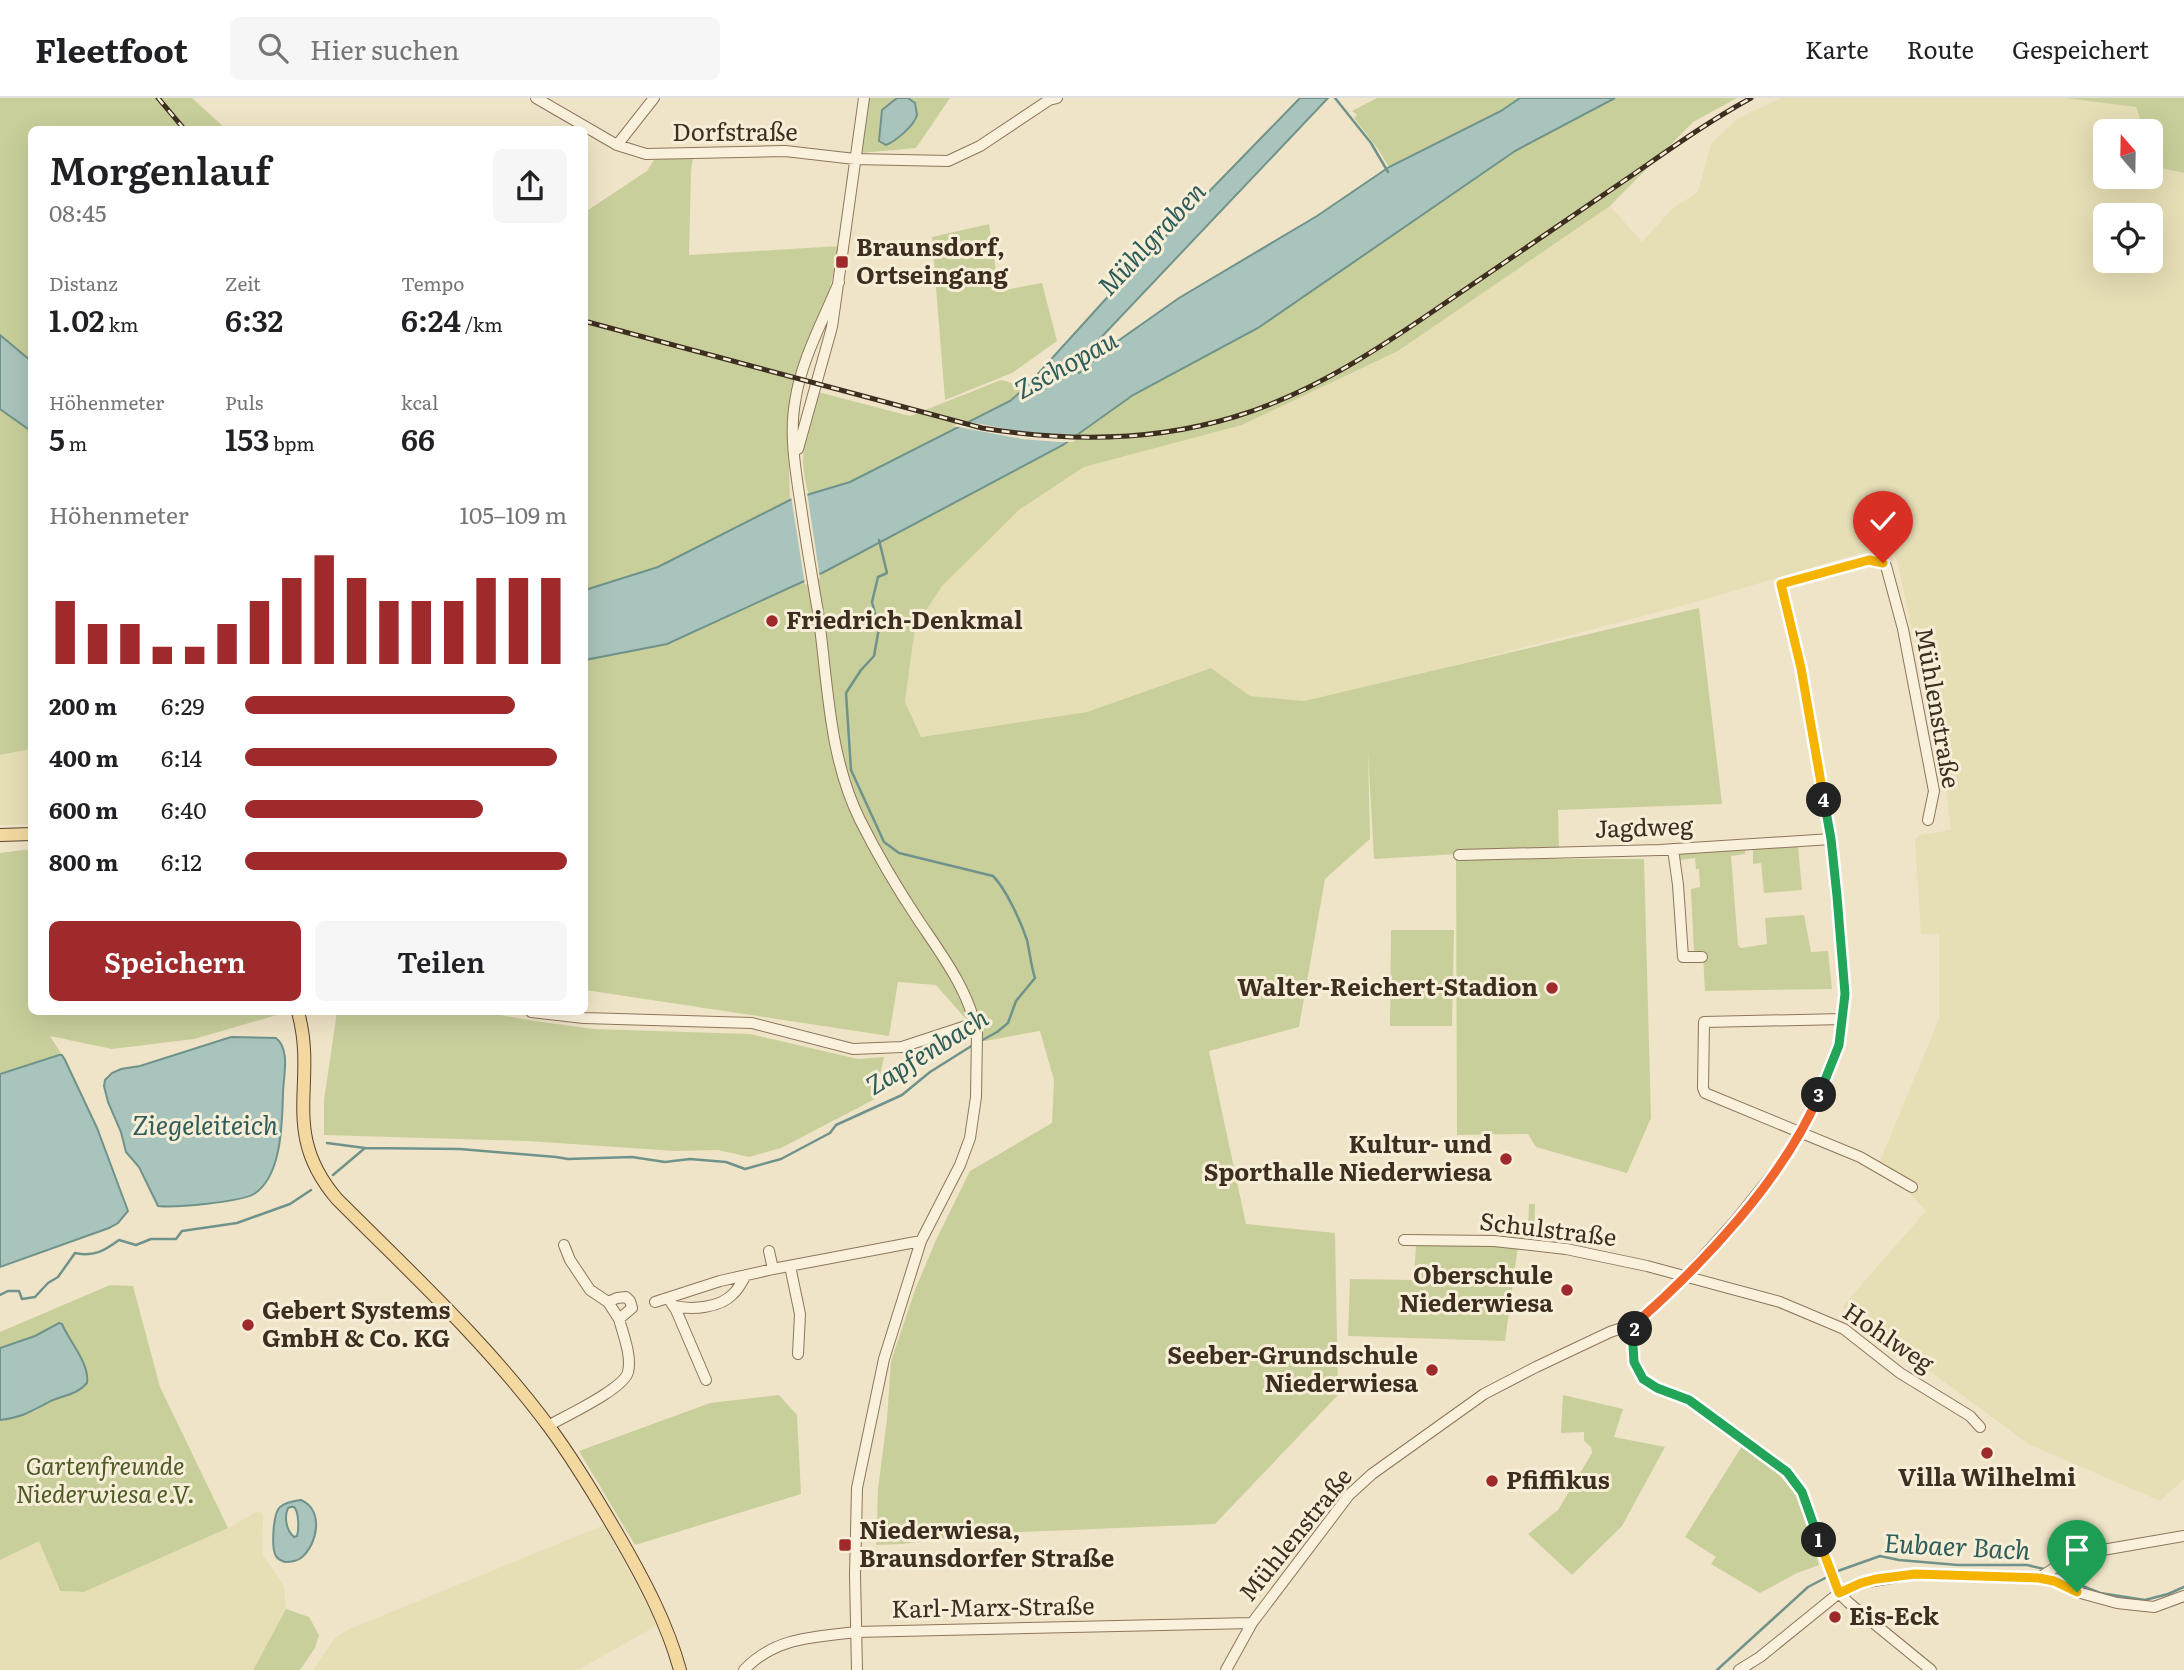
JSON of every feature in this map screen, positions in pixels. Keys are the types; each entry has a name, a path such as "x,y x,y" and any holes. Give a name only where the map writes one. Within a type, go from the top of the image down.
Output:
{"main road":[{"path":"0,835 28,834"},
{"path":"299,1015 306,1063 302,1096 303,1124 309,1153 320,1177 337,1199 483,1346 548,1426 602,1509 651,1593 666,1625 680,1670"}],"street":[{"name":"Dorfstraße","path":"536,98 584,126"},
{"name":"Dorfstraße","path":"617,145 654,98"},
{"path":"794,460 832,327 864,98"},
{"name":"Dorfstraße","path":"588,128 617,145 653,155 785,151 855,159 948,161 980,146 1049,100 1057,98"},
{"path":"839,282 813,342 797,391 793,416 794,460 833,738 859,818 894,881 953,972 976,1028 977,1055 976,1097 970,1138 960,1165 922,1241 884,1359 857,1489 857,1670"},
{"name":"Mühlenstraße","path":"1226,1670 1252,1623 1349,1495 1373,1474 1484,1394 1573,1349 1636,1323 1674,1289 1736,1220 1775,1171 1814,1108 1839,1045 1845,994 1831,839 1801,668 1781,584 1869,560 1880,561 1887,569 1903,629 1934,791 1928,820"},
{"name":"Jagdweg","path":"1459,855 1673,849 1831,839"},
{"path":"1673,849 1683,957 1702,957"},
{"path":"558,1015 752,1023 853,1049 902,1046 976,1028"},
{"path":"1843,1019 1704,1022 1705,1093 1860,1157 1912,1187"},
{"name":"Schulstraße","path":"1404,1240 1494,1241 1566,1249 1647,1266 1684,1277"},
{"path":"671,1302 720,1281 922,1241"},
{"path":"548,1426 617,1387 628,1375 629,1361 619,1319 608,1302 590,1290 570,1260 564,1245"},
{"path":"769,1251 773,1269"},
{"path":"790,1266 800,1314 799,1354"},
{"path":"655,1303 671,1302 700,1307 726,1300 746,1275"},
{"name":"Hohlweg","path":"1684,1277 1780,1302 1843,1329 1900,1373 1970,1416 1980,1427"},
{"path":"608,1302 626,1297 630,1301 632,1308 619,1319"},
{"path":"671,1302 706,1380"},
{"path":"1636,1323 1634,1362 1643,1379 1657,1388 1689,1400 1787,1472 1802,1492 1836,1588 1931,1670"},
{"path":"2041,1576 2059,1565 2091,1552 2184,1536"},
{"path":"1739,1670 1760,1657 1836,1588 1876,1579 1915,1574 2041,1576 2077,1592 2117,1603 2154,1607 2184,1596"},
{"name":"Karl-Marx-Straße","path":"744,1670 755,1658 793,1640 856,1632 1252,1623"}],"shaded area":[{"path":"1781,98 2065,98 2136,107 2140,119 2093,119 2093,189 2163,189 2163,168 2184,173 2184,1479 2160,1501 2030,1445 1842,1307 1926,1211 1880,1161 1939,1019 1939,934 1921,934 1915,840 1920,835 1951,830 1947,796 1898,564 1891,544 1696,602 1426,673 1304,701 1250,696 1210,668 1087,712 921,737 905,702 915,627 942,586 1019,510 1084,467 1242,425 1398,351 1610,206 1642,242 1673,208 1698,192 1711,144 1737,119"},
{"path":"28,750 28,824 0,825 0,755"},
{"path":"258,1511 263,1514 262,1554 284,1586 286,1609 253,1670 0,1670 0,1560 39,1540 59,1591 84,1592 228,1528"},
{"path":"604,1525 658,1625 578,1670 313,1670 335,1638 347,1630"}],"green space":[{"path":"0,98 192,98 223,126 28,126 28,358 0,335"},
{"path":"869,98 950,98 916,148 861,153"},
{"path":"1377,98 1520,98 1501,111 1389,167 1354,118 1357,115 1352,111"},
{"path":"1615,98 1737,98 1693,122 1610,206 1398,351 1242,425 1084,467 1019,510 942,586 915,627 905,702 921,737 1087,712 1211,668 1250,696 1304,701 1699,608 1722,804 1558,810 1559,848 1374,859 1368,752 1370,839 1325,879 1299,1027 1209,1051 1246,1224 1335,1233 1338,1395 1215,1524 976,1534 876,1545 878,1489 891,1361 915,1290 970,1171 1052,1123 1054,1080 1040,1031 985,1041 936,985 898,982 889,1036 588,990 588,659 667,644 802,583 1063,445 1133,395 1258,328 1515,151"},
{"path":"2065,98 2184,98 2184,173 2163,168 2163,119 2140,119 2136,107"},
{"path":"693,157 689,255 840,246 788,435 790,500 658,567 588,589 588,210 647,171 654,160"},
{"path":"989,224 999,291 1042,283 1057,341 1012,373 945,400 932,237"},
{"path":"1001,380 1026,387 1010,401 850,482 809,495 803,454 818,392 910,416"},
{"path":"0,409 28,428 28,750 0,755"},
{"path":"1798,846 1802,890 1764,893 1761,863 1753,864 1753,849"},
{"path":"28,849 28,1015 277,1015 194,1039 112,1049 50,1036 62,1055 0,1074 0,853"},
{"path":"1745,849 1745,854 1731,856 1738,945 1741,948 1767,944 1765,918 1804,915 1811,952 1828,951 1832,989 1705,991 1703,955 1694,953 1691,889 1700,887 1699,869 1696,869 1695,858 1680,860 1682,884 1677,852"},
{"name":"Walter-Reichert-Stadion","path":"1456,859 1644,859 1651,1118 1627,1173 1536,1147 1528,1134 1457,1135"},
{"path":"1391,930 1454,930 1452,1026 1390,1026"},
{"path":"337,1015 501,1015 593,1029 750,1034 858,1059 884,1057 875,1099 781,1148 749,1157 718,1150 675,1151 528,1141 324,1135 324,1100"},
{"path":"1529,1204 1535,1204 1534,1238 1508,1238 1508,1229 1528,1229"},
{"path":"1416,1244 1518,1247 1505,1341 1348,1336 1350,1279 1414,1280"},
{"name":"Gartenfreunde Niederwiesa e.V.","path":"110,1285 133,1286 160,1387 228,1528 84,1592 60,1591 39,1541 0,1560 0,1420 35,1411 48,1402 77,1392 85,1371 61,1324 0,1348 0,1332"},
{"path":"779,1395 797,1415 801,1494 635,1545 579,1451 710,1403"},
{"path":"1563,1395 1623,1409 1614,1437 1665,1447 1622,1526 1572,1575 1528,1534 1558,1510 1592,1453 1591,1447 1584,1441 1584,1432 1561,1433"},
{"path":"1742,1446 1777,1472 1800,1500 1819,1565 1797,1573 1760,1593 1711,1564 1716,1557 1685,1537"},
{"path":"286,1609 309,1617 319,1635 315,1648 300,1670 253,1670"}],"water":[{"path":"897,98 908,98 915,103 917,115 904,133 886,145 879,141 882,110"},
{"name":"Zschopau","path":"1300,98 1328,98 1074,366 1079,373 1115,343 1179,298 1317,216 1389,167 1501,111 1520,98 1615,98 1515,151 1258,328 1133,395 1063,445 824,572 667,644 588,659 588,589 658,567 790,500 850,482 1010,401 1026,387 1123,280"},
{"path":"0,335 28,358 28,429 0,409"},
{"name":"Ziegeleiteich","path":"231,1037 276,1038 283,1049 285,1064 281,1134 270,1175 263,1186 247,1197 207,1204 158,1206 139,1167 126,1152 108,1102 105,1080 121,1069 140,1066"},
{"name":"Ziegeleiteich","path":"59,1055 65,1060 97,1128 128,1211 118,1223 109,1228 0,1267 0,1074"},
{"path":"59,1323 82,1360 87,1383 73,1393 25,1414 0,1420 0,1348 35,1336"},
{"path":"301,1500 313,1511 316,1519 315,1536 301,1558 285,1562 274,1552 274,1523 282,1505","holes":["294,1507 298,1525 297,1536 294,1537 289,1531 286,1519 288,1508"]}],"pier":[{"path":"964,421 1024,432 1083,435 1073,442 1059,442 1022,439 953,426"},
{"path":"807,492 820,578 805,585 791,496"}],"waterway":[{"path":"1335,98 1371,143 1388,172"},
{"name":"Zapfenbach","path":"879,540 887,573 878,577 872,602 879,628 874,656 846,693 851,770 884,842 899,853 993,876 1017,915 1027,940 1035,978 1016,1001 1008,1023 979,1042"},
{"name":"Zapfenbach","path":"333,1175 365,1148 460,1149 568,1159 632,1157 665,1162 690,1159 726,1162 745,1169 781,1159 830,1133 836,1125 902,1095 930,1072 973,1045"},
{"path":"327,1143 365,1148"},
{"name":"Zapfenbach","path":"0,1295 8,1291 19,1291 22,1299 35,1297 58,1277 75,1253 98,1252 119,1240 136,1245 151,1239 176,1239 182,1231 237,1223 290,1204 311,1190"},
{"name":"Eubaer Bach","path":"1835,1572 1880,1556 1958,1565 2027,1565 2044,1569"},
{"name":"Eubaer Bach","path":"2054,1571 2100,1593 2145,1600 2184,1587"},
{"name":"Eubaer Bach","path":"1717,1670 1808,1587 1829,1576"}],"railway":[{"path":"158,98 182,126"},
{"path":"588,322 982,428 1077,437 1172,431 1234,417 1264,407 1347,367 1720,116 1751,98"}],"place":[{"name":"Braunsdorf, Ortseingang","path":"842,262"},
{"name":"Friedrich-Denkmal","path":"772,621"},
{"name":"Walter-Reichert-Stadion","path":"1552,988"},
{"name":"Kultur- und Sporthalle Niederwiesa","path":"1506,1159"},
{"name":"Oberschule Niederwiesa","path":"1567,1290"},
{"name":"Gebert Systems GmbH & Co. KG","path":"248,1325"},
{"name":"Seeber-Grundschule Niederwiesa","path":"1432,1370"},
{"name":"Villa Wilhelmi","path":"1987,1453"},
{"name":"Pfiffikus","path":"1492,1481"},
{"name":"Niederwiesa, Braunsdorfer Straße","path":"845,1545"},
{"name":"Eis-Eck","path":"1835,1617"}],"route":[{"path":"1883,563 1869,560 1781,584 1801,668 1831,839 1845,994 1839,1045 1814,1108 1786,1157 1736,1220 1675,1288 1636,1323 1634,1362 1643,1379 1657,1388 1689,1400 1787,1472 1802,1492 1839,1593 1876,1579 1915,1574 2039,1578 2054,1581 2077,1592"}],"water label":[{"name":"Mühlgraben","path":"1152,239"}]}
